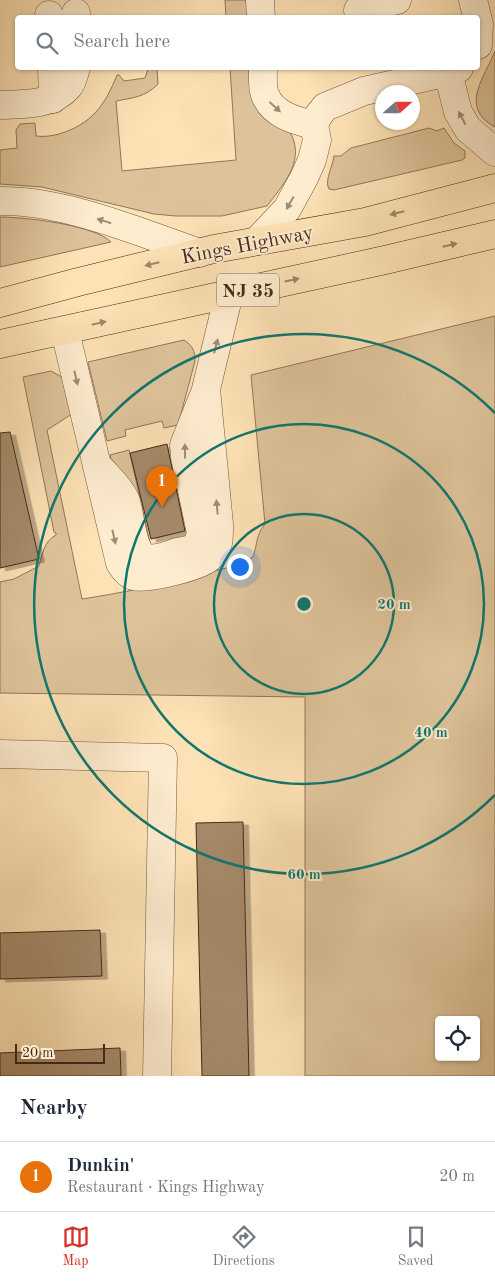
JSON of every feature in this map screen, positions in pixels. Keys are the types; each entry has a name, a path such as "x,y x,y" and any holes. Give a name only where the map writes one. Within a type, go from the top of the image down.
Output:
{"main road":[{"name":"Kings Highway","path":"0,303 200,253 365,222 495,188"},
{"name":"NJ 35","path":"0,344 495,234"},
{"path":"0,286 78,282"}],"lane":[{"path":"260,0 261,15"},
{"path":"359,15 358,10 398,0"},
{"path":"473,0 477,15"},
{"path":"52,70 53,99"},
{"path":"0,105 53,99 70,85 75,70"},
{"path":"263,70 264,94 273,108 293,120 314,124"},
{"path":"257,241 287,210 312,160 317,140 314,124 318,116 325,107 363,79 453,70 458,112 468,128 495,152"},
{"path":"0,200 13,200 78,212 200,253"},
{"path":"65,331 120,563 126,572 135,577 192,566 208,559 218,545 218,524 206,389 229,294"},
{"path":"0,754 163,758 157,1076"}],"shaded area":[{"path":"225,0 250,0 251,15 226,15"},
{"path":"495,51 495,127 484,119 478,111 476,102 477,92"},
{"path":"148,70 157,70 158,84 149,92 116,101 122,171 236,160 230,70 255,70 292,136 295,146 295,156 290,174 267,206 222,216 176,216 154,214 42,187 0,184 0,150 17,148 16,130 20,124 35,123 36,136 54,135 70,130 89,119 96,112 108,95 117,75 124,81 145,78"},
{"path":"429,128 437,131 444,128 454,143 465,151 465,158 334,190 329,189 328,178 334,156 341,156 351,148"},
{"path":"0,217 59,223 90,231 103,236 111,242 0,267"},
{"path":"495,316 495,1076 305,1076 305,697 0,693 0,582 14,579 39,566 46,545 56,535 23,377 51,371 64,380 72,414 47,430 82,599 184,579 234,566 253,557 258,536 265,524 251,375"},
{"path":"184,340 193,349 195,361 178,425 164,428 162,421 125,430 126,436 107,441 88,362"},
{"path":"129,450 152,551 112,464 110,455"}],"building":[{"path":"10,432 39,559 0,568 0,433"},
{"path":"167,444 185,531 151,539 130,453"},
{"path":"243,822 249,1076 202,1076 196,823"},
{"path":"100,930 102,976 0,979 0,933"},
{"path":"120,1048 121,1076 0,1076 0,1053"}],"place":[{"name":"Dunkin'","path":"162,507"}]}
